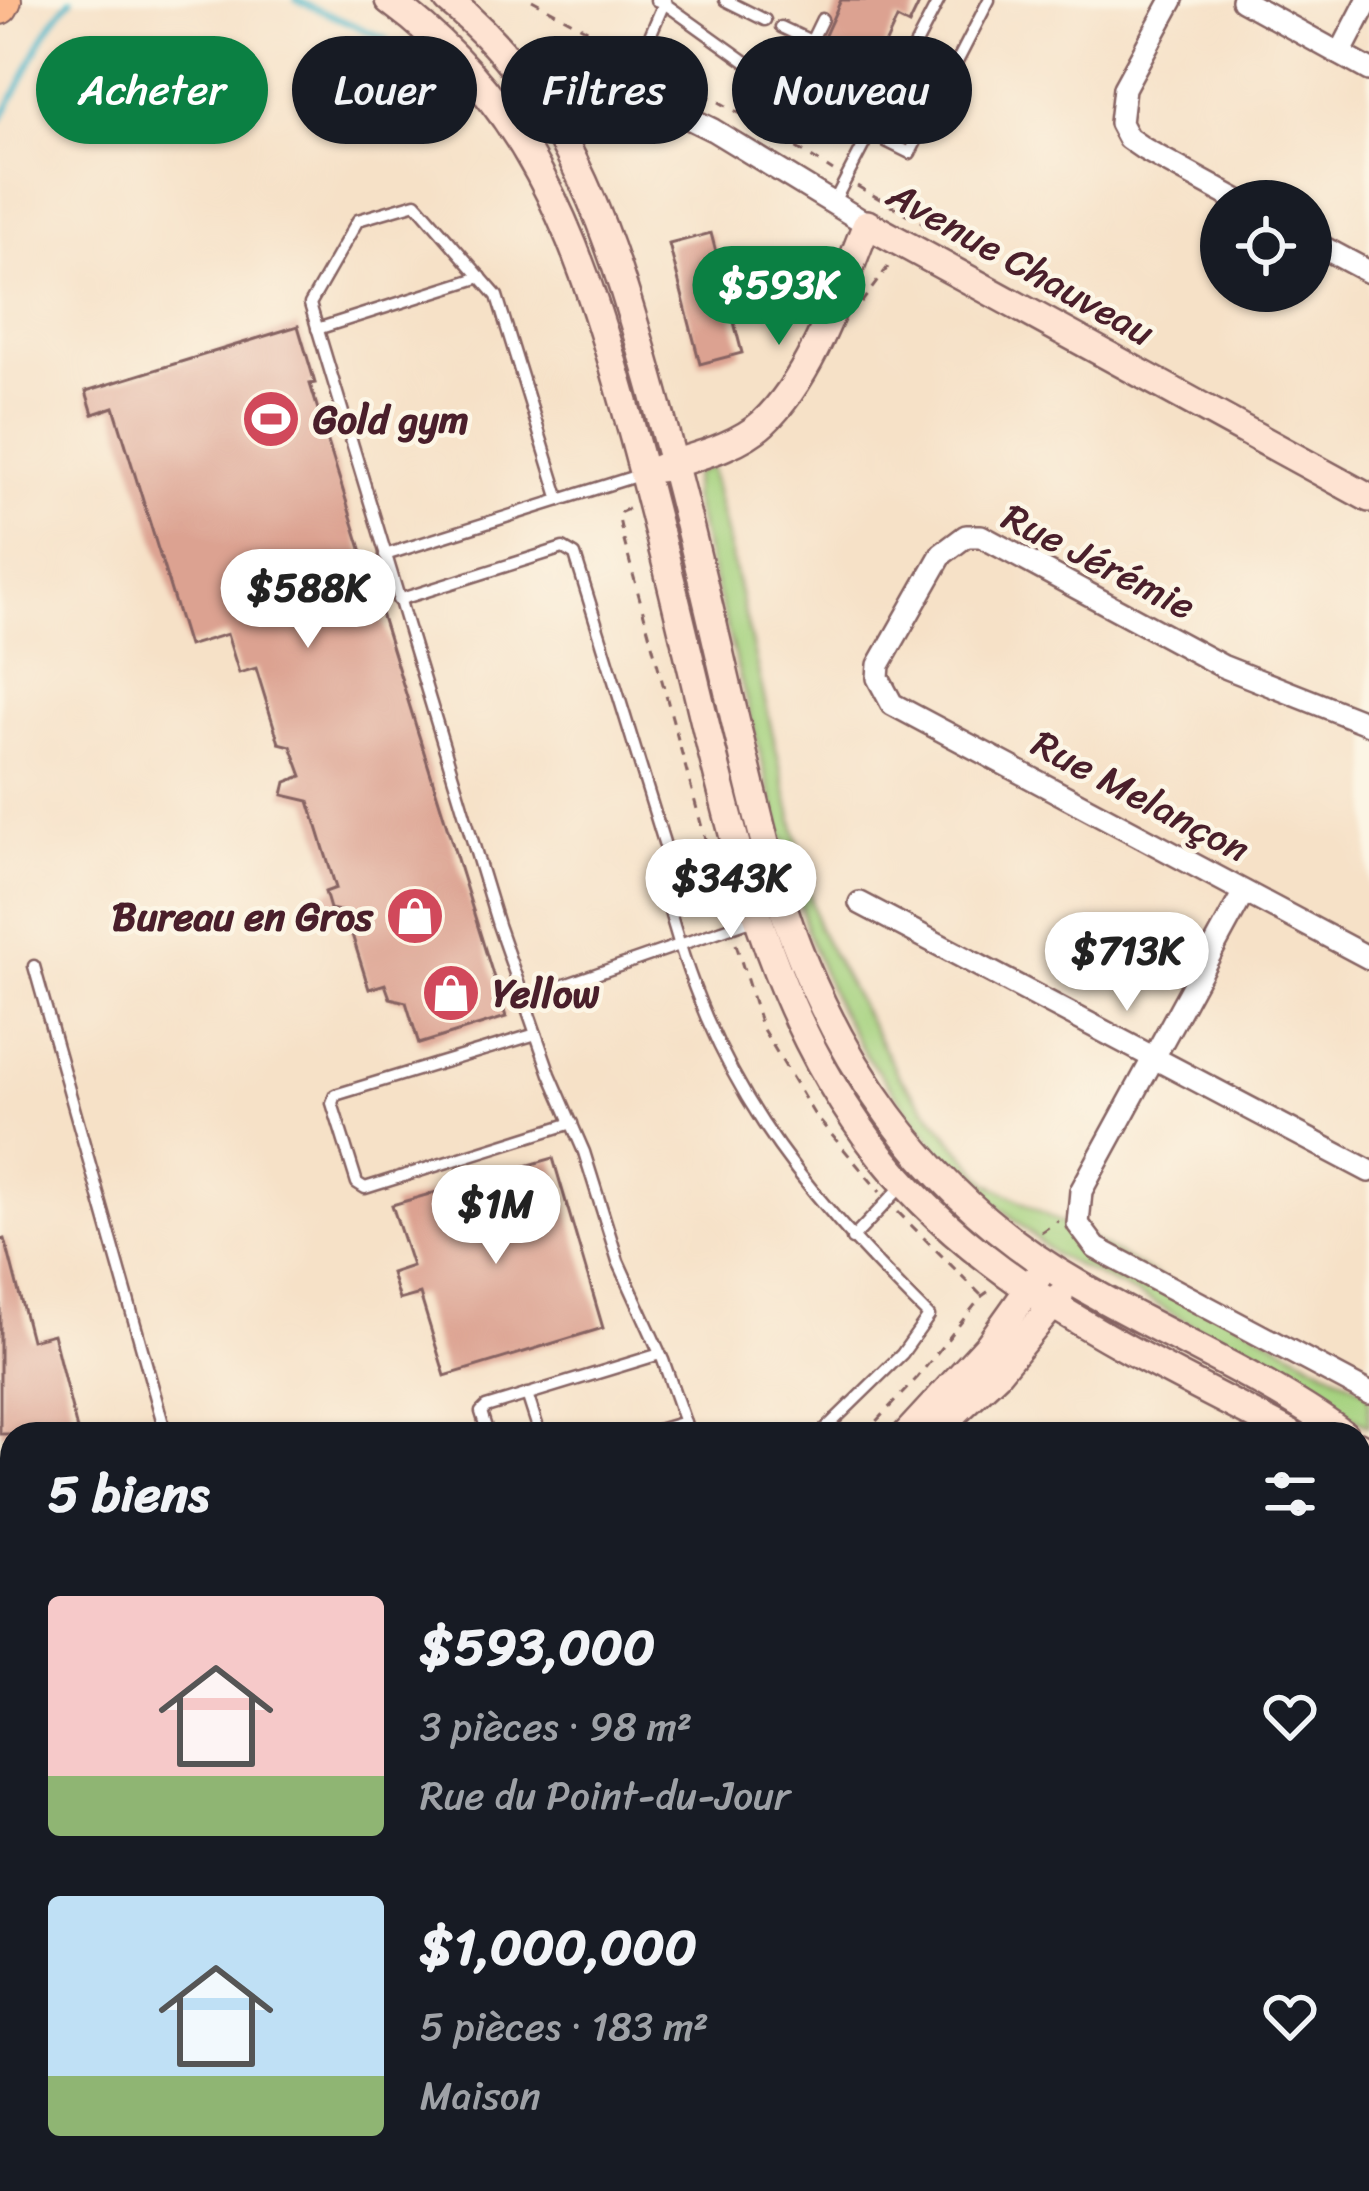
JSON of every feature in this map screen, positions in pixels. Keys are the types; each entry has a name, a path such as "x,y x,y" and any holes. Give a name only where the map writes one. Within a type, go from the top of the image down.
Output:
{"main road":[{"path":"389,0 421,23 475,76 526,146 591,288 648,486 734,842 744,923 767,954 833,1089 897,1192 1051,1307 1267,1422"},
{"path":"448,0 517,68 559,127 616,256 674,464 765,843 794,944 816,997 851,1060 895,1124 963,1196 1072,1281 1322,1422"},
{"path":"648,486 674,464 707,454 762,424 815,352 867,224"},
{"name":"Avenue Chauveau","path":"867,224 1369,498"},
{"path":"918,1422 989,1345 1028,1290 1040,1252"},
{"path":"945,1422 997,1373 1072,1281"}],"street":[{"path":"1172,0 1124,88 1120,123 1128,138 1201,180"},
{"path":"1242,0 1369,70"},
{"path":"1340,55 1368,0"},
{"name":"Avenue Chauveau","path":"708,128 867,224"},
{"path":"1332,252 1369,272"},
{"name":"Rue Jérémie","path":"883,692 879,665 942,554 966,536 981,536 1222,666 1369,724"},
{"name":"Rue Melançon","path":"883,692 892,704 1369,958"},
{"path":"1244,892 1081,1191 1078,1220 1096,1248 1369,1393"},
{"path":"860,903 1369,1172"}],"lane":[{"path":"725,0 765,20"},
{"path":"921,36 939,0"},
{"path":"970,36 989,0"},
{"path":"649,36 662,1 732,51"},
{"path":"814,36 822,19"},
{"path":"781,27 800,36"},
{"path":"834,202 865,144"},
{"path":"560,500 497,296 416,203 358,220 310,304 498,925 618,1261 685,1422"},
{"path":"317,329 481,277"},
{"path":"385,555 560,500 648,486"},
{"path":"398,600 563,548 575,555 675,878 664,889 678,945 725,1061 757,1118 851,1239 928,1316 902,1354 832,1422"},
{"path":"524,999 744,923"},
{"path":"34,966 163,1422"},
{"path":"536,1034 335,1095 332,1103 357,1183 364,1188 572,1123"},
{"path":"851,1239 897,1192"},
{"path":"484,1422 481,1412 486,1407 660,1354"},
{"path":"527,1394 536,1422"}],"path":[{"path":"532,0 599,36"},
{"path":"708,96 922,223 936,241"},
{"path":"858,306 892,262 905,213"},
{"path":"648,486 619,519 703,841 744,923 761,1026 814,1114 897,1192 982,1296"},
{"path":"1040,1252 1048,1227 1078,1220"},
{"path":"875,1422 988,1293"}],"green space":[{"path":"710,466 818,928 898,1075 988,1183 1369,1393 1369,1422 1147,1299 1055,1255 947,1161 866,1056 836,1004 808,935 692,496 694,474"}],"building":[{"path":"841,0 921,0 909,25 897,19 889,36 825,36"},
{"path":"711,233 742,353 700,364 669,244"},
{"path":"298,326 315,383 310,384 506,1017 419,1044 406,1002 390,998 385,984 369,989 345,912 330,909 325,892 336,888 309,801 283,795 286,782 302,776 291,746 279,743 256,668 239,673 227,634 188,646 114,407 93,414 86,391"},
{"path":"553,1158 603,1328 445,1376 420,1294 399,1300 391,1273 412,1266 392,1205"},
{"path":"5,1239 31,1340 53,1334 75,1422 0,1422 0,1240"}],"waterway":[{"path":"0,120 50,26 71,0"},
{"path":"296,0 379,36"}],"place":[{"name":"Gold gym","path":"271,419"},
{"name":"Bureau en Gros","path":"415,916"},
{"name":"Yellow","path":"451,993"}]}
